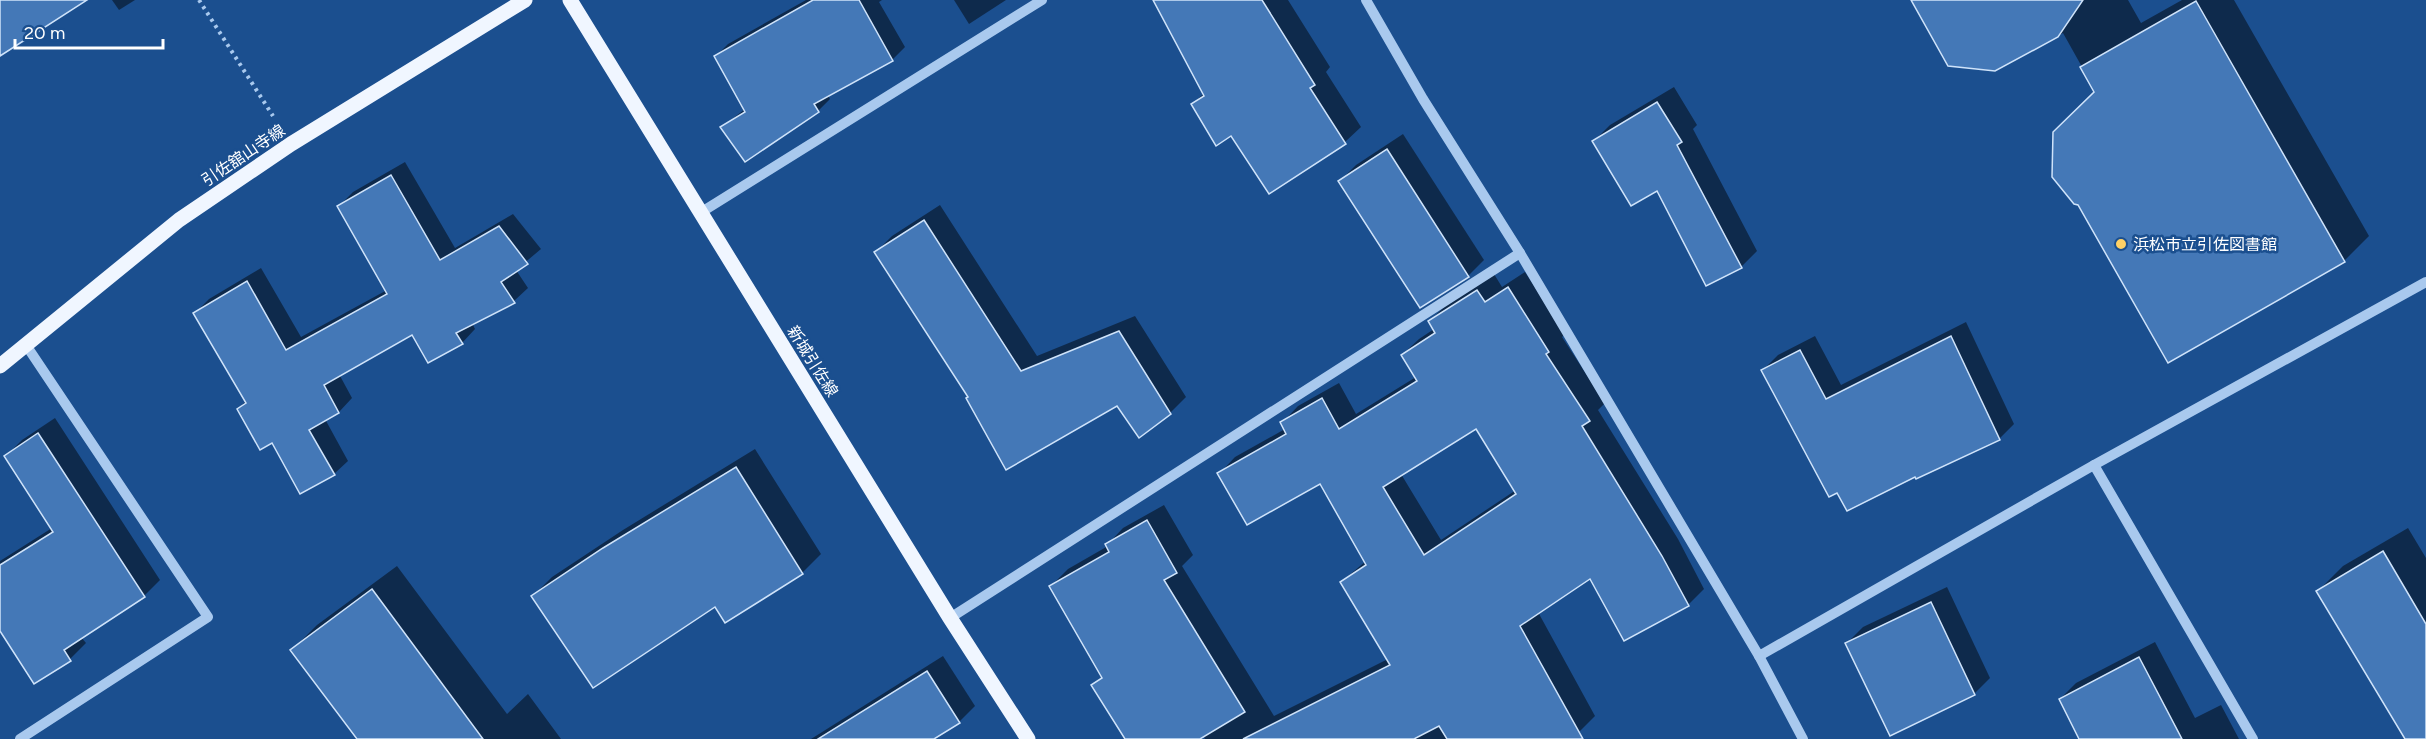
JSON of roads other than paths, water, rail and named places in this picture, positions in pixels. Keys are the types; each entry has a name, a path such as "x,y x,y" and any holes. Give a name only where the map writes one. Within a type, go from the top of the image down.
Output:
{"main road":[{"name":"引佐舘山寺線","path":"0,366 179,220 291,144 525,0"},
{"name":"新城引佐線","path":"570,0 1025,738"}],"street":[{"path":"700,213 1042,0"},
{"path":"1366,0 1423,99 1520,253 1759,656 1803,739"},
{"path":"951,618 1520,253"},
{"path":"1759,656 2094,465 2426,282"},
{"path":"20,739 208,617 26,345"},
{"path":"2094,465 2253,739"}],"place":[{"name":"浜松市立引佐図書館","path":"2121,244"}]}
